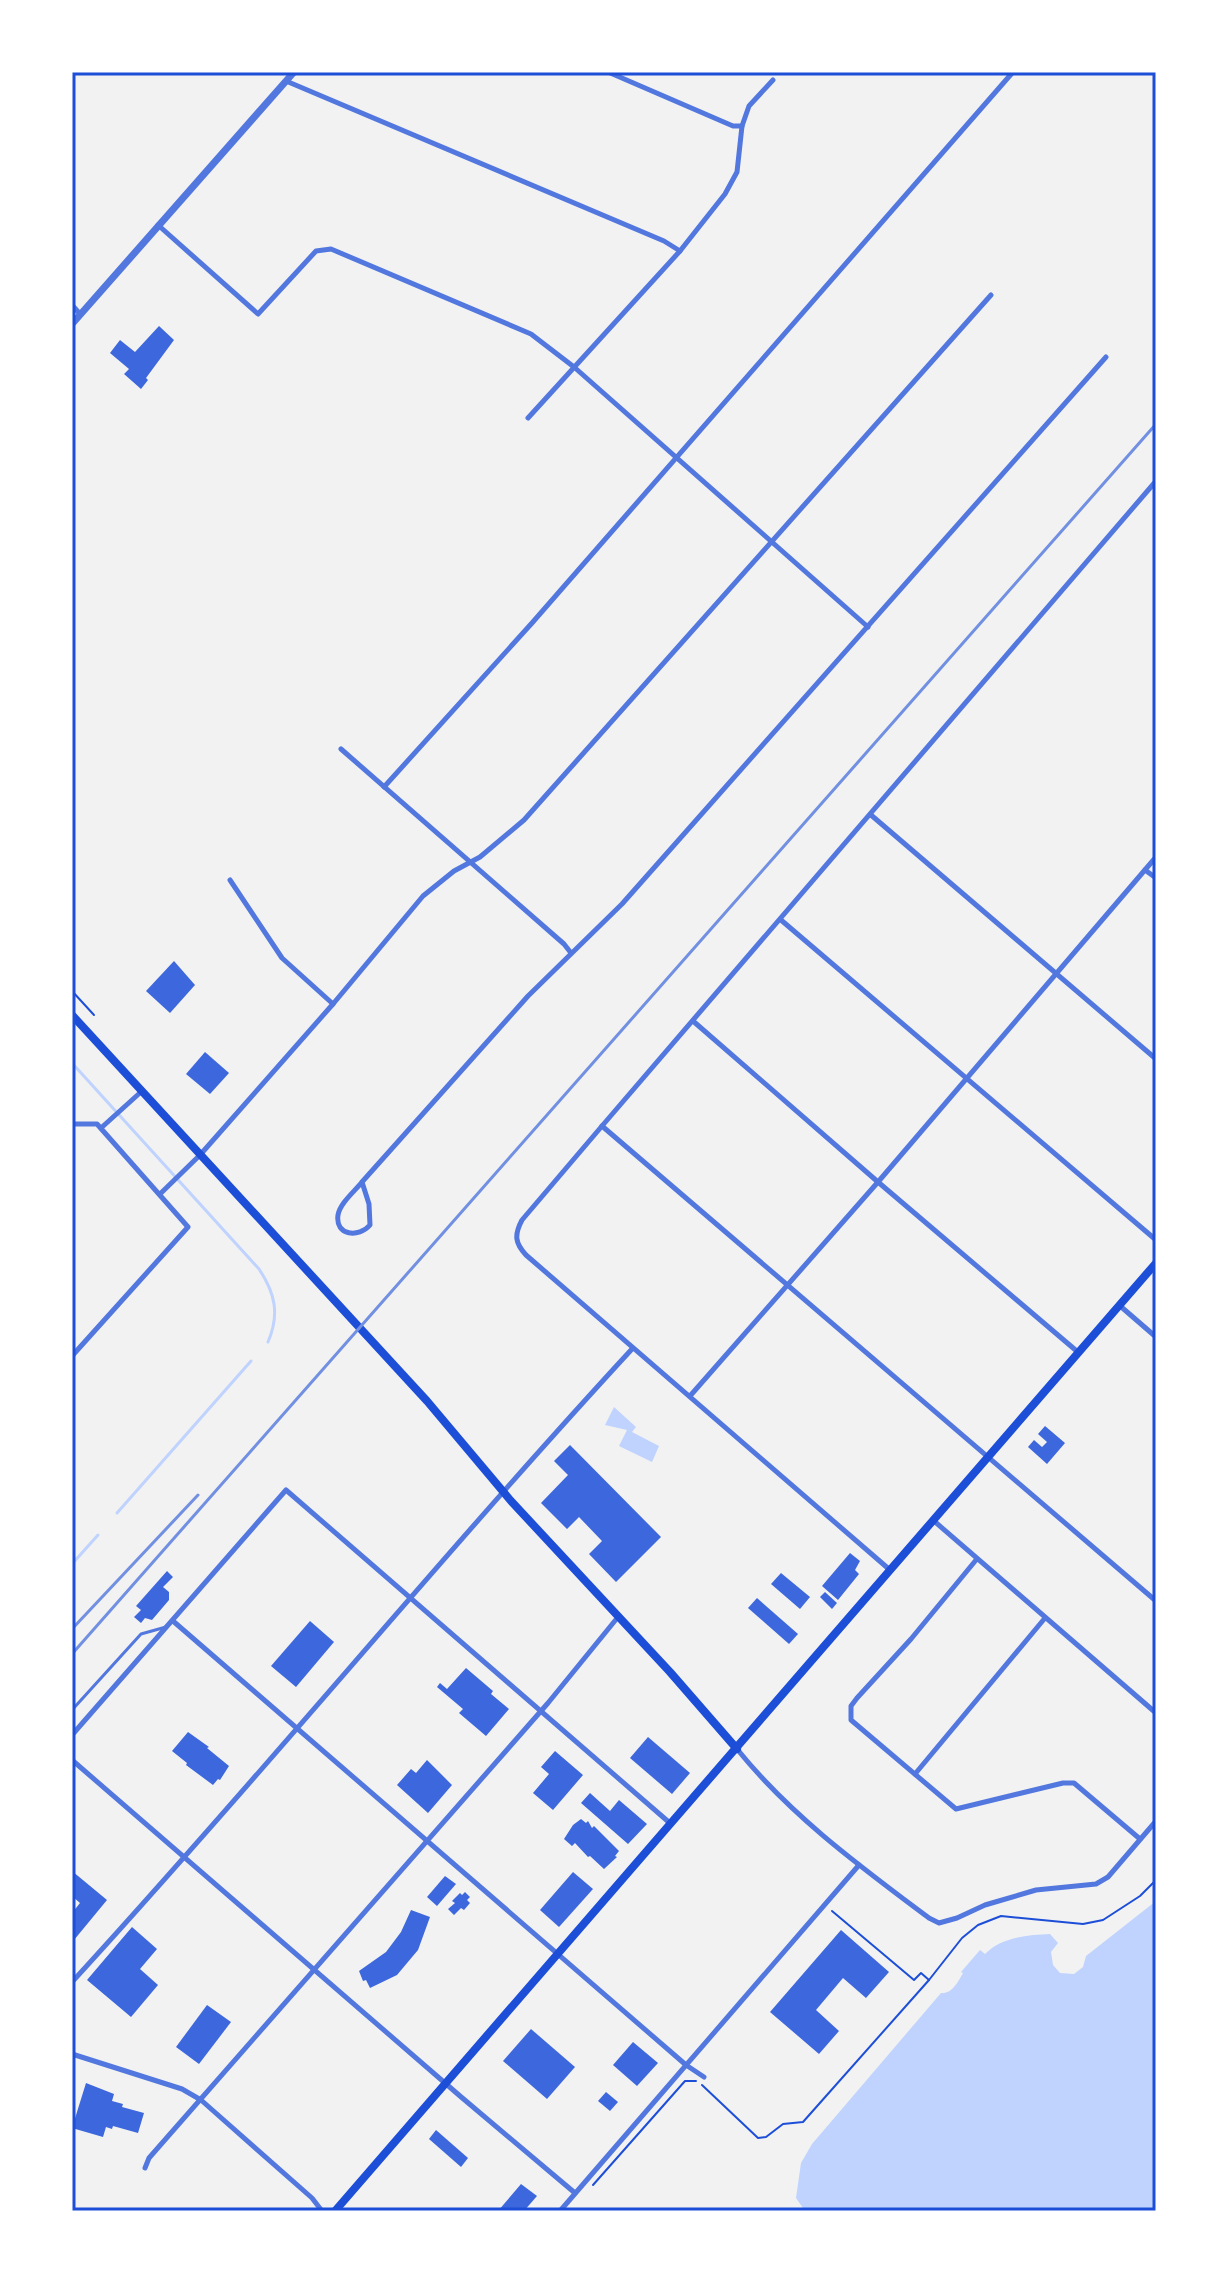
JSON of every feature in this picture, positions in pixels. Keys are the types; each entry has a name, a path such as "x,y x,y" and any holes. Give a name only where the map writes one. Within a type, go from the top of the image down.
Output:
{"main road":[{"path":"72,1015 427,1401 503,1492 737,1749"},
{"path":"335,2211 1156,1263"}],"street":[{"path":"72,324 294,72"},
{"path":"608,72 733,126 742,126"},
{"path":"384,787 532,623 1009,73"},
{"path":"528,418 680,251 732,184 737,172 742,126 749,106 773,80"},
{"path":"286,81 650,234 680,251"},
{"path":"158,225 258,314 316,251 331,249 531,334 574,367 868,627"},
{"path":"160,1194 200,1155 423,896 524,820 991,295"},
{"path":"72,305 80,314"},
{"path":"362,1182 369,1204 370,1225 364,1232 353,1234 339,1224 338,1216 362,1182 528,996 622,904 1106,357"},
{"path":"891,1571 526,1255 516,1242 516,1231 602,1126 1156,481"},
{"path":"341,749 571,953"},
{"path":"871,815 1156,1059"},
{"path":"690,1396 1156,857"},
{"path":"1145,870 1156,878"},
{"path":"230,880 282,958 333,1004"},
{"path":"781,920 1156,1240"},
{"path":"693,1021 1079,1353"},
{"path":"101,1128 142,1091"},
{"path":"72,1124 97,1124 188,1227 72,1356"},
{"path":"602,1126 1156,1601"},
{"path":"1119,1305 1156,1337"},
{"path":"72,1982 409,1597 632,1349"},
{"path":"72,1735 286,1490 672,1824"},
{"path":"934,1521 1156,1713"},
{"path":"976,1560 851,1706 851,1720 956,1809 1074,1783 1140,1839"},
{"path":"145,2168 149,2158 541,1711 618,1617"},
{"path":"915,1774 1045,1618"},
{"path":"173,1621 686,2065 704,2077"},
{"path":"737,1749 773,1790 859,1865 939,1923 1036,1890 1096,1884 1108,1877 1156,1821"},
{"path":"72,1760 575,2193"},
{"path":"560,2211 859,1865"},
{"path":"72,2054 182,2089 201,2100 312,2198 322,2211"}],"lane":[{"path":"72,1710 141,1634 166,1627"}],"path":[{"path":"72,991 94,1015"},
{"path":"588,2192 685,2081 699,2083 758,2138 766,2137 783,2124 803,2122 929,1980 962,1938 983,1922 1011,1916 1083,1924 1103,1920 1140,1896 1156,1880"},
{"path":"824,1905 914,1980 921,1973 929,1980"}],"water":[{"path":"614,1407 636,1427 632,1432 659,1446 652,1462 619,1446 627,1430 605,1425"},
{"path":"1156,1901 1156,2211 805,2211 796,2198 801,2163 812,2144 941,1993 954,1987 961,1972 980,1950 985,1954 1007,1940 1050,1934 1058,1943 1051,1952 1053,1965 1060,1973 1074,1974 1083,1967 1086,1956"}],"building":[{"path":"159,326 174,340 141,389 124,374 129,369 110,353 120,340 135,352"},
{"path":"174,961 195,985 170,1013 146,991"},
{"path":"205,1052 229,1073 210,1094 186,1074"},
{"path":"1045,1426 1065,1443 1047,1464 1028,1447 1034,1440 1042,1447 1047,1442 1038,1434"},
{"path":"570,1445 661,1537 616,1582 589,1554 602,1541 579,1517 567,1529 541,1503 568,1475 554,1461"},
{"path":"850,1553 860,1561 855,1570 859,1574 838,1600 822,1586"},
{"path":"167,1571 173,1577 163,1587 169,1592 169,1600 152,1620 145,1618 141,1623 134,1617 141,1610 136,1606"},
{"path":"781,1573 810,1597 800,1609 771,1584"},
{"path":"825,1592 837,1603 832,1609 820,1597"},
{"path":"757,1598 798,1634 789,1644 748,1608"},
{"path":"310,1621 334,1642 296,1687 271,1666"},
{"path":"466,1668 509,1709 486,1736 459,1713 463,1709 437,1687 440,1683 447,1689"},
{"path":"188,1732 229,1766 213,1785 172,1751"},
{"path":"648,1737 690,1773 672,1794 630,1758"},
{"path":"555,1751 583,1775 553,1810 533,1793 549,1774 541,1767"},
{"path":"427,1760 452,1785 428,1813 397,1785 411,1769 416,1773"},
{"path":"590,1793 610,1811 619,1800 647,1824 628,1844 581,1803"},
{"path":"581,1819 586,1823 588,1821 592,1828 594,1826 619,1851 604,1869 575,1843 572,1846 564,1839"},
{"path":"72,1871 107,1900 74,1940 72,1913 80,1903 72,1896"},
{"path":"573,1872 593,1889 559,1927 540,1910"},
{"path":"445,1876 456,1884 437,1906 427,1897"},
{"path":"465,1892 470,1897 467,1900 470,1903 454,1915 448,1909 460,1893"},
{"path":"411,1910 430,1917 418,1950 397,1975 370,1988 359,1971 386,1952 401,1932"},
{"path":"132,1927 157,1949 140,1969 158,1985 131,2017 87,1980"},
{"path":"841,1930 889,1972 866,1998 843,1978 816,2010 839,2031 819,2054 770,2012"},
{"path":"207,2005 231,2022 199,2064 176,2047"},
{"path":"531,2029 575,2067 547,2099 503,2061"},
{"path":"633,2042 658,2063 637,2086 613,2065"},
{"path":"86,2083 114,2094 112,2101 123,2104 122,2107 144,2113 138,2133 113,2126 112,2129 106,2127 103,2137 72,2128"},
{"path":"606,2092 618,2102 610,2111 598,2101"},
{"path":"436,2130 468,2158 461,2167 429,2139"},
{"path":"521,2184 537,2196 524,2211 498,2211"}],"waterway":[{"path":"72,1063 259,1269 274,1304 274,1322 268,1342"},
{"path":"117,1513 251,1361"},
{"path":"72,1564 98,1535"}],"railway":[{"path":"72,1654 1156,424"},
{"path":"72,1629 198,1495"}]}
